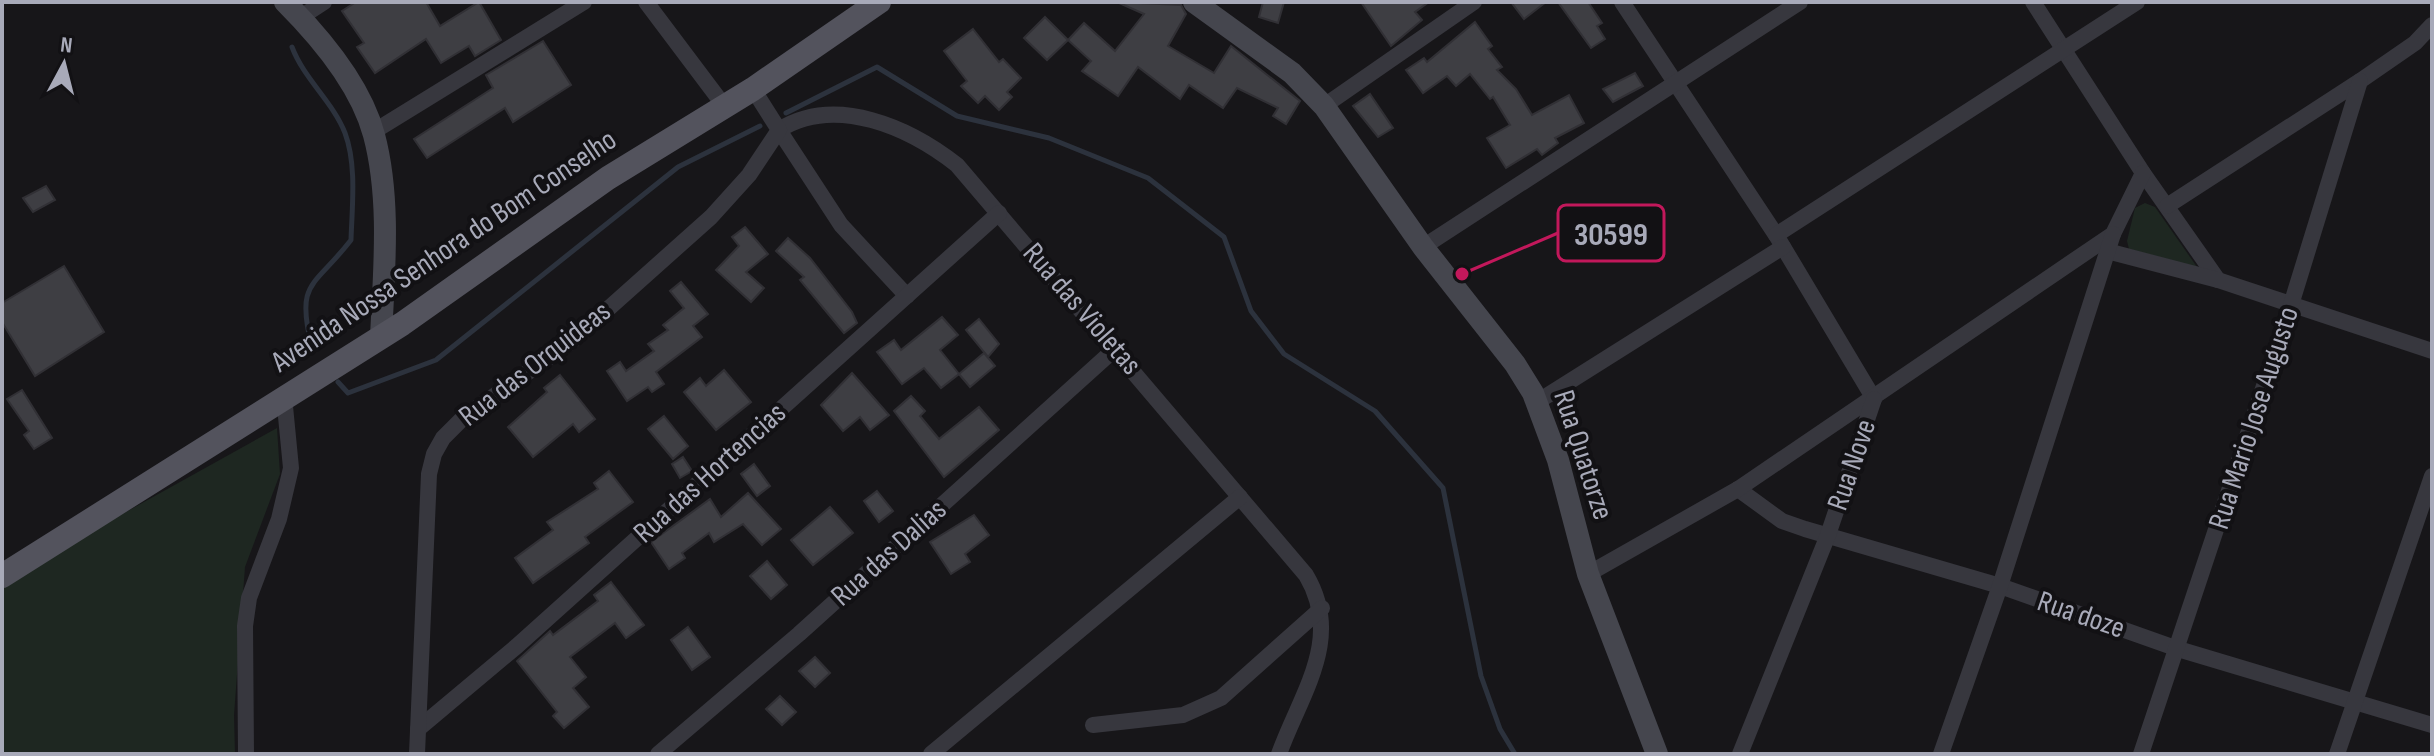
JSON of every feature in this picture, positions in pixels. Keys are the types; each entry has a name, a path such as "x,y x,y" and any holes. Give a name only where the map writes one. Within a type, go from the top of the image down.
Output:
{"main road":[{"name":"Avenida Nossa Senhora do Bom Conselho","path":"2,576 449,293 608,178 753,89 879,2"}],"street":[{"path":"324,2 293,10 341,71 373,132 383,205 381,337"},
{"path":"373,132 584,2"},
{"path":"646,2 725,107"},
{"name":"Rua Quatorze","path":"1194,2 1270,56 1324,106 1423,247 1515,364 1537,402 1558,460 1588,574 1657,754"},
{"path":"1324,106 1474,2"},
{"path":"1622,2 1779,241 1874,399 2113,234"},
{"path":"1423,247 1800,2"},
{"path":"2033,2 2143,173 2218,280"},
{"path":"1537,402 2137,2"},
{"path":"2167,206 2360,81 2415,43 2432,25"},
{"name":"Rua Mario Jose Augusto","path":"2141,754 2291,305 2360,81"},
{"path":"753,89 841,225 907,296"},
{"name":"Rua das Violetas","path":"779,130 796,120 817,115 845,116 909,133 957,165 1116,348 1306,575 1322,608"},
{"name":"Rua das Orquideas","path":"417,754 429,474 434,454 443,438 464,417 571,342 711,217 749,175 779,130"},
{"path":"1941,754 2000,586 2107,251 2143,173"},
{"name":"Rua das Hortencias","path":"418,729 517,646 999,213"},
{"path":"2107,251 2218,280 2432,351"},
{"name":"Rua das Dalias","path":"658,754 799,634 1116,348"},
{"path":"246,754 245,626 249,598 279,519 291,468 284,396"},
{"name":"Rua Nove","path":"1588,574 1738,489 1874,399"},
{"name":"Rua Nove","path":"1740,754 1828,535 1874,399"},
{"path":"2337,754 2432,476"},
{"name":"Rua doze","path":"1738,489 1782,521 2000,586 2178,649 2432,725"},
{"path":"931,754 1240,497"},
{"path":"1093,725 1183,715 1221,698 1322,608"},
{"path":"1279,754 1311,680 1318,655 1322,608"}],"shaded area":[{"path":"2145,203 2155,207 2197,267 2129,249 2127,241 2135,208"},
{"path":"277,428 280,474 245,567 234,715 235,754 2,754 2,581"}],"building":[{"path":"356,2 426,2 440,26 479,2 501,40 475,56 469,46 441,63 426,39 375,73 357,47 364,43 342,11"},
{"path":"1117,2 1181,5 1186,14 1168,46 1214,73 1231,46 1300,101 1286,124 1273,116 1278,108 1237,88 1223,108 1189,85 1180,99 1138,67 1118,96 1082,71 1091,61 1068,40 1084,23 1115,51 1144,14"},
{"path":"1263,2 1284,2 1278,23 1259,17"},
{"path":"1361,2 1429,2 1415,12 1422,20 1391,46"},
{"path":"1511,2 1546,2 1524,19"},
{"path":"1558,2 1588,2 1602,23 1597,26 1605,39 1591,48"},
{"path":"1045,17 1068,40 1047,60 1024,38"},
{"path":"1475,22 1492,46 1488,49 1502,67 1497,70 1516,89 1532,115 1569,95 1584,123 1555,138 1558,143 1542,155 1537,149 1506,168 1487,138 1510,125 1493,97 1490,99 1470,74 1456,86 1447,76 1423,93 1406,70 1424,58 1427,62"},
{"path":"973,29 999,62 1003,59 1021,78 1007,92 1012,97 999,110 985,96 978,103 961,86 967,81 944,51"},
{"path":"543,41 571,85 513,122 505,108 427,158 414,139 493,88 486,75"},
{"path":"1635,73 1643,86 1613,102 1603,89"},
{"path":"1370,94 1393,128 1378,137 1353,106"},
{"path":"46,186 55,200 33,212 23,198"},
{"path":"745,227 768,254 746,272 764,288 751,302 716,270 739,246 732,237"},
{"path":"788,238 810,258 852,312 857,323 844,333 800,280 804,277 776,251"},
{"path":"64,266 104,332 35,376 2,322 2,303"},
{"path":"681,282 708,314 693,326 702,337 656,372 664,384 652,392 648,387 627,401 607,371 620,362 626,371 654,351 648,344 668,330 663,325 684,308 670,291"},
{"path":"942,317 958,335 940,350 959,374 941,388 924,368 902,384 877,352 894,340 901,350"},
{"path":"979,319 999,344 988,357 966,330"},
{"path":"984,353 995,366 970,387 959,374"},
{"path":"724,370 751,402 716,430 684,392 700,378 706,386"},
{"path":"852,373 889,415 870,430 860,417 843,431 821,405"},
{"path":"560,375 595,419 579,432 573,424 533,457 508,427 547,392 544,388"},
{"path":"22,390 52,438 34,449 24,435 29,431 7,399"},
{"path":"911,396 925,411 920,416 939,439 979,407 999,430 944,477 894,411"},
{"path":"664,416 688,446 673,459 648,429"},
{"path":"683,457 692,471 680,478 672,464"},
{"path":"754,464 770,486 757,496 741,474"},
{"path":"609,471 633,502 585,537 589,543 533,583 515,558 553,530 547,522 598,489 594,483"},
{"path":"877,491 893,511 879,522 864,501"},
{"path":"748,493 781,529 762,545 743,524 714,542 709,533 682,553 685,558 669,569 651,542 710,499 721,517"},
{"path":"830,507 853,533 813,565 791,540"},
{"path":"974,515 989,535 965,554 970,562 951,574 930,542"},
{"path":"767,561 787,585 771,599 750,576"},
{"path":"611,582 644,625 626,638 615,623 570,657 586,677 573,688 589,707 564,728 553,716 557,712 517,661 550,631 553,635 598,601 594,595"},
{"path":"688,627 710,657 692,670 671,640"},
{"path":"815,657 830,673 815,687 799,671"},
{"path":"780,696 796,712 782,725 766,709"}],"waterway":[{"path":"292,47 340,122 349,145 352,172 351,240 311,286 307,297 307,326 312,348"},
{"path":"786,113 877,67 957,116 1049,138 1148,178 1224,237 1251,311 1284,354 1375,411 1443,488 1481,676 1500,729 1515,754"},
{"path":"338,382 348,393 436,360 678,167 760,126"}],"place":[{"name":"30599","path":"1462,274"}]}
